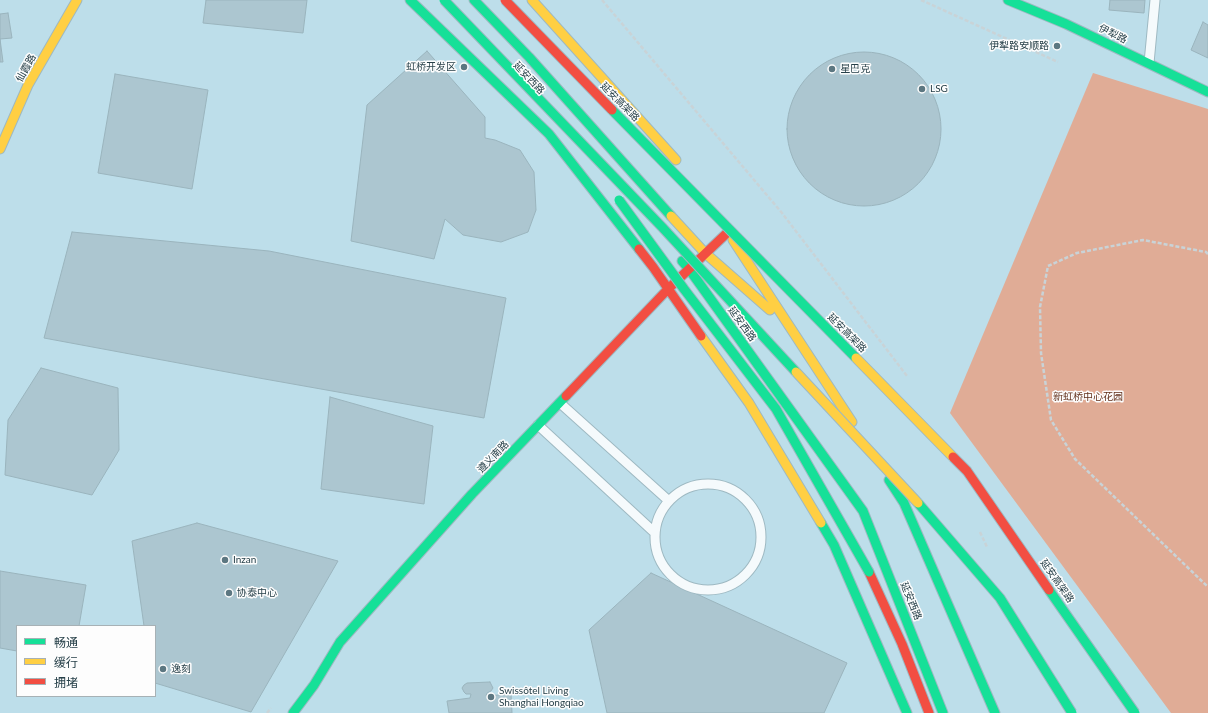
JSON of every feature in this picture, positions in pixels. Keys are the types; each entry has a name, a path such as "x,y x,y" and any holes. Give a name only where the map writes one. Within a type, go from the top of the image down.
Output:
{"main road":[{"name":"仙霞路","path":"0,148 28,85 77,0"},
{"path":"410,0 549,134 653,267 748,403 834,545 907,713"},
{"path":"443,0 672,239 921,506 1000,598 1072,713"},
{"name":"延安西路","path":"443,0 689,269 863,512 944,713"},
{"name":"延安西路","path":"474,0 530,57 705,253 789,326"},
{"name":"延安高架路","path":"505,0 967,470 1135,713"},
{"path":"532,0 683,169"},
{"name":"伊犁路","path":"1008,0 1066,24 1208,92"},
{"path":"567,128 604,179"},
{"path":"694,180 904,503 996,713"},
{"path":"614,192 684,288 776,409 869,572 902,644 929,713"},
{"name":"遵义南路","path":"293,713 314,685 340,642 472,494 668,289 728,232"}],"lane":[{"path":"1149,63 1155,0"},
{"path":"560,403 669,502"},
{"path":"538,425 655,533"},
{"path":"700,485 718,485 735,492 749,504 758,520 761,538 758,555 749,571 736,582 721,589 704,591 688,587 674,578 663,566 657,550 655,533 659,517 669,502 683,490 700,485"}],"path":[{"path":"921,0 1058,62"},
{"path":"1208,254 1206,252 1143,240 1076,253 1048,266 1040,307 1041,353 1051,420 1075,459 1208,587"}],"green space":[{"name":"新虹桥中心花园","path":"1093,73 1208,109 1208,713 1171,713 950,413"}],"building":[{"path":"206,0 307,0 303,33 203,23"},
{"path":"1110,0 1145,0 1144,13 1109,10"},
{"path":"8,13 12,38 0,39 0,14"},
{"path":"1203,22 1208,25 1208,58 1191,50"},
{"path":"0,39 3,62 0,62"},
{"path":"427,51 485,117 485,138 495,140 520,150 534,172 536,210 528,232 501,242 463,235 445,219 434,259 351,241 367,105"},
{"path":"856,52 872,52 894,57 919,74 936,99 940,114 940,144 936,159 919,184 894,201 872,206 856,206 834,201 815,189 804,178 792,159 787,137 787,121 792,99 804,80 815,69 834,57"},
{"path":"115,74 208,90 192,189 98,173"},
{"path":"72,232 269,251 506,298 484,418 44,338"},
{"path":"41,368 118,388 119,450 92,495 5,475 8,420"},
{"path":"330,397 433,426 424,504 321,489"},
{"name":"协泰中心","path":"197,523 338,561 251,712 156,683 156,625 144,625 132,541"},
{"path":"0,571 86,585 79,625 16,625 16,651 0,648"},
{"path":"651,573 847,663 824,713 607,713 589,630"},
{"name":"Swissôtel Living Shanghai Hongqiao","path":"490,682 493,688 487,693 486,696 511,694 512,713 449,713 447,701 470,698 471,694 466,694 462,688 464,685 467,683"}],"traffic: fast":[{"path":"410,0 549,134 639,249"},
{"path":"444,0 662,227 796,372"},
{"path":"474,0 529,57 671,216"},
{"path":"1008,0 1066,24 1208,92"},
{"path":"612,110 856,358"},
{"path":"619,200 684,289 776,409 869,572"},
{"path":"682,261 863,511 943,713"},
{"path":"293,713 314,685 340,642 472,494 566,396"},
{"path":"889,480 904,503 995,713"},
{"path":"918,503 1000,598 1072,713"},
{"path":"821,523 834,545 907,713"},
{"path":"1049,590 1135,713"}],"traffic: slow":[{"path":"0,149 28,85 77,0"},
{"path":"532,0 676,160"},
{"path":"671,216 705,253 770,310"},
{"path":"733,240 852,422"},
{"path":"701,336 749,403 821,523"},
{"path":"856,358 953,457"},
{"path":"796,372 918,503"}],"traffic: jam":[{"path":"505,0 612,110"},
{"path":"566,396 668,289 728,232"},
{"path":"639,249 701,336"},
{"path":"953,457 967,471 1049,590"},
{"path":"869,572 902,644 929,713"}],"place":[{"name":"伊犁路安顺路","path":"1057,46"},
{"name":"虹桥开发区","path":"464,67"},
{"name":"星巴克","path":"832,69"},
{"name":"LSG","path":"922,89"},
{"name":"Inzan","path":"225,560"},
{"name":"协泰中心","path":"229,593"},
{"name":"逸刻","path":"163,669"},
{"name":"Swissôtel Living Shanghai Hongqiao","path":"491,697"}]}
